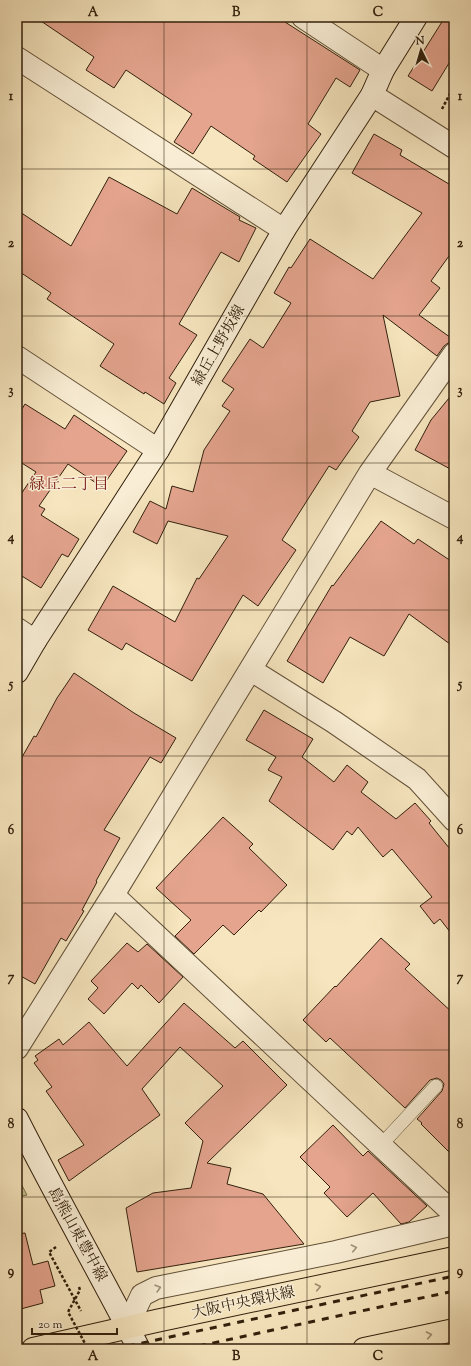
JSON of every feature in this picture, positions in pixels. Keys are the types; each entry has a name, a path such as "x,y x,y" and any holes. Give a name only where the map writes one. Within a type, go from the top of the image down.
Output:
{"main road":[{"name":"大阪中央環状線","path":"33,1349 127,1327 454,1258"},
{"path":"364,1349 454,1330"}],"street":[{"path":"303,17 383,70"},
{"name":"緑丘上野坂線","path":"17,672 35,641 158,450 284,230 372,95 383,70 416,17"},
{"path":"17,58 284,230"},
{"path":"372,95 454,147"},
{"path":"17,1048 251,670 370,473 454,354"},
{"path":"17,357 158,450"},
{"path":"370,473 454,518"},
{"path":"17,629 35,641"},
{"path":"251,670 334,722 417,779 454,820"},
{"path":"112,895 454,1214"},
{"name":"島熊山東豊中線","path":"17,1118 52,1189 104,1281 139,1349"},
{"path":"127,1327 142,1295 156,1288 336,1252 454,1224"}],"lane":[{"path":"381,1145 436,1086"}],"path":[{"path":"59,1250 58,1246 49,1252 81,1311"},
{"path":"79,1287 80,1290 68,1312 88,1349"},
{"path":"78,1314 82,1307"},
{"path":"74,1316 77,1321"}],"shaded area":[{"path":"17,1176 27,1195 17,1197"}],"building":[{"path":"35,17 285,17 285,22 360,70 350,87 336,78 308,124 321,134 287,182 253,159 255,156 211,126 193,154 174,142 192,114 126,70 114,88 86,70 94,57"},
{"path":"445,17 454,17 454,55 432,91 408,76"},
{"path":"374,134 402,150 400,155 454,187 454,249 431,281 440,288 419,315 454,340 454,342 448,343 444,346 437,356 383,315 400,396 370,402 352,431 359,437 336,470 329,466 282,540 296,550 258,606 243,595 192,681 126,643 122,650 88,630 113,586 175,622 197,578 199,579 228,536 168,521 157,544 133,532 150,501 166,509 172,486 193,492 204,450 230,411 222,406 234,389 222,381 250,339 263,348 291,303 274,293 289,267 291,268 310,239 373,279 422,213 352,173"},
{"path":"109,177 177,214 192,188 240,217 239,220 256,228 239,262 221,252 179,324 197,335 169,378 176,383 164,404 145,392 144,394 100,366 114,344 47,299 51,293 17,270 17,210 71,246"},
{"path":"454,392 454,471 415,450 431,420"},
{"path":"25,404 65,429 74,415 127,451 102,487 68,464 39,506 45,509 41,515 79,539 68,557 62,554 41,588 17,573 17,491 21,494 36,472 17,460 17,417"},
{"path":"381,521 414,544 418,539 454,563 454,647 409,614 384,656 350,637 323,683 287,661 332,585 333,586"},
{"path":"74,673 134,713 176,738 161,763 150,757 104,830 120,838 96,881 97,882 82,910 84,911 66,941 61,938 35,984 17,974 17,766 34,736 36,737 57,698"},
{"path":"264,710 313,739 302,757 334,782 347,765 368,782 361,792 396,819 415,803 431,821 429,823 454,854 454,937 440,919 434,924 420,906 432,897 392,849 383,857 358,827 352,835 347,831 333,850 269,801 282,777 268,770 276,757 246,740"},
{"path":"223,817 253,844 249,848 287,885 261,912 259,910 234,935 223,925 194,954 175,936 191,920 156,888"},
{"path":"381,938 410,964 405,969 454,1014 454,1157 417,1119 442,1091 444,1084 441,1080 437,1078 430,1080 405,1108 330,1038 326,1042 303,1020"},
{"path":"127,943 138,952 147,944 183,977 159,1003 141,985 138,989 132,983 104,1014 88,999 98,988 91,981"},
{"path":"184,1003 235,1048 243,1041 287,1085 207,1163 231,1168 227,1184 263,1194 304,1244 137,1272 126,1208 153,1193 191,1188 203,1141 185,1123 223,1086 180,1047 142,1089 160,1115 69,1181 58,1160 84,1145 46,1091 52,1087 34,1063 38,1060 35,1056 59,1039 63,1045 89,1022 127,1066"},
{"path":"333,1125 363,1156 368,1151 427,1206 409,1222 401,1224 373,1193 347,1217 324,1193 330,1187 300,1157"},
{"path":"25,1233 33,1265 48,1261 55,1286 40,1290 43,1303 17,1310 17,1234"}],"railway":[{"path":"114,1349 454,1276"},
{"path":"185,1349 454,1291"}],"district":[{"name":"緑丘二丁目","path":"69,483"}]}
